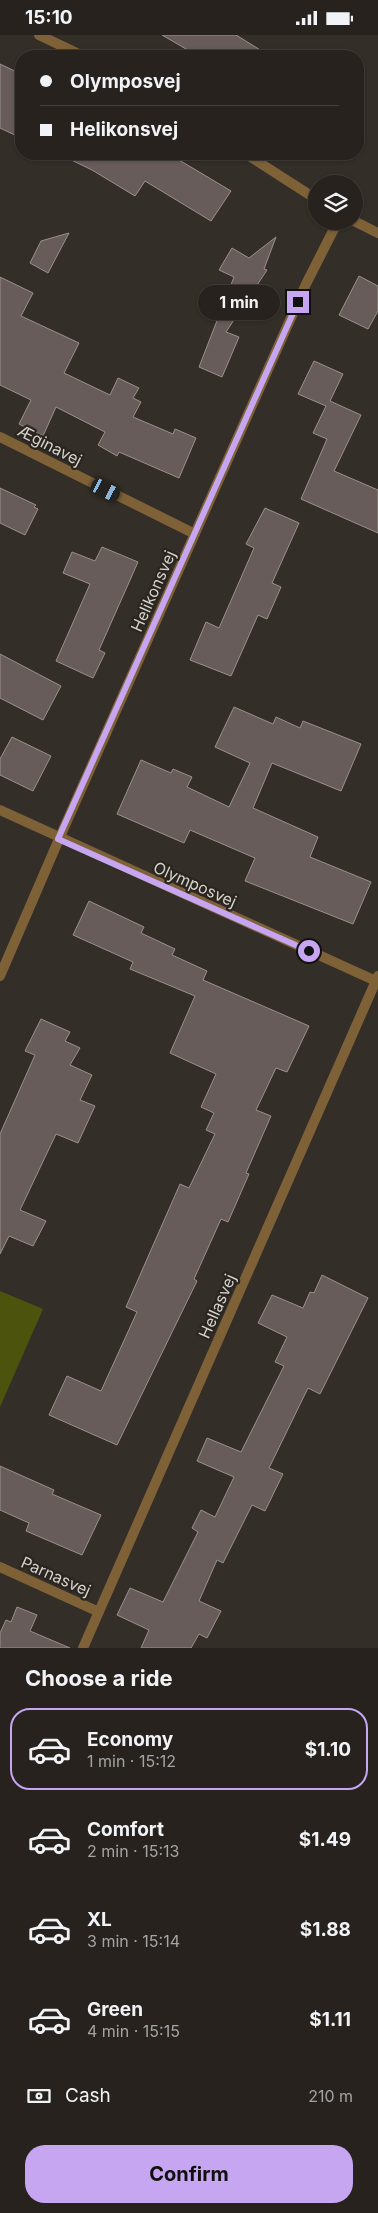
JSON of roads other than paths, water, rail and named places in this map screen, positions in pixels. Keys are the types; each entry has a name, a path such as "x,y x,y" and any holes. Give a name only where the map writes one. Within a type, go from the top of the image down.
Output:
{"street":[{"path":"40,35 71,50"},
{"path":"255,160 308,194"},
{"path":"363,226 378,233"},
{"name":"Helikonsvej","path":"0,976 58,839 306,284 333,230"},
{"name":"Æginavej","path":"0,437 195,534"},
{"name":"Olymposvej","path":"0,810 58,839 377,980"},
{"name":"Hellasvej","path":"83,1648 377,980"},
{"name":"Parnasvej","path":"0,1567 99,1612"}]}
